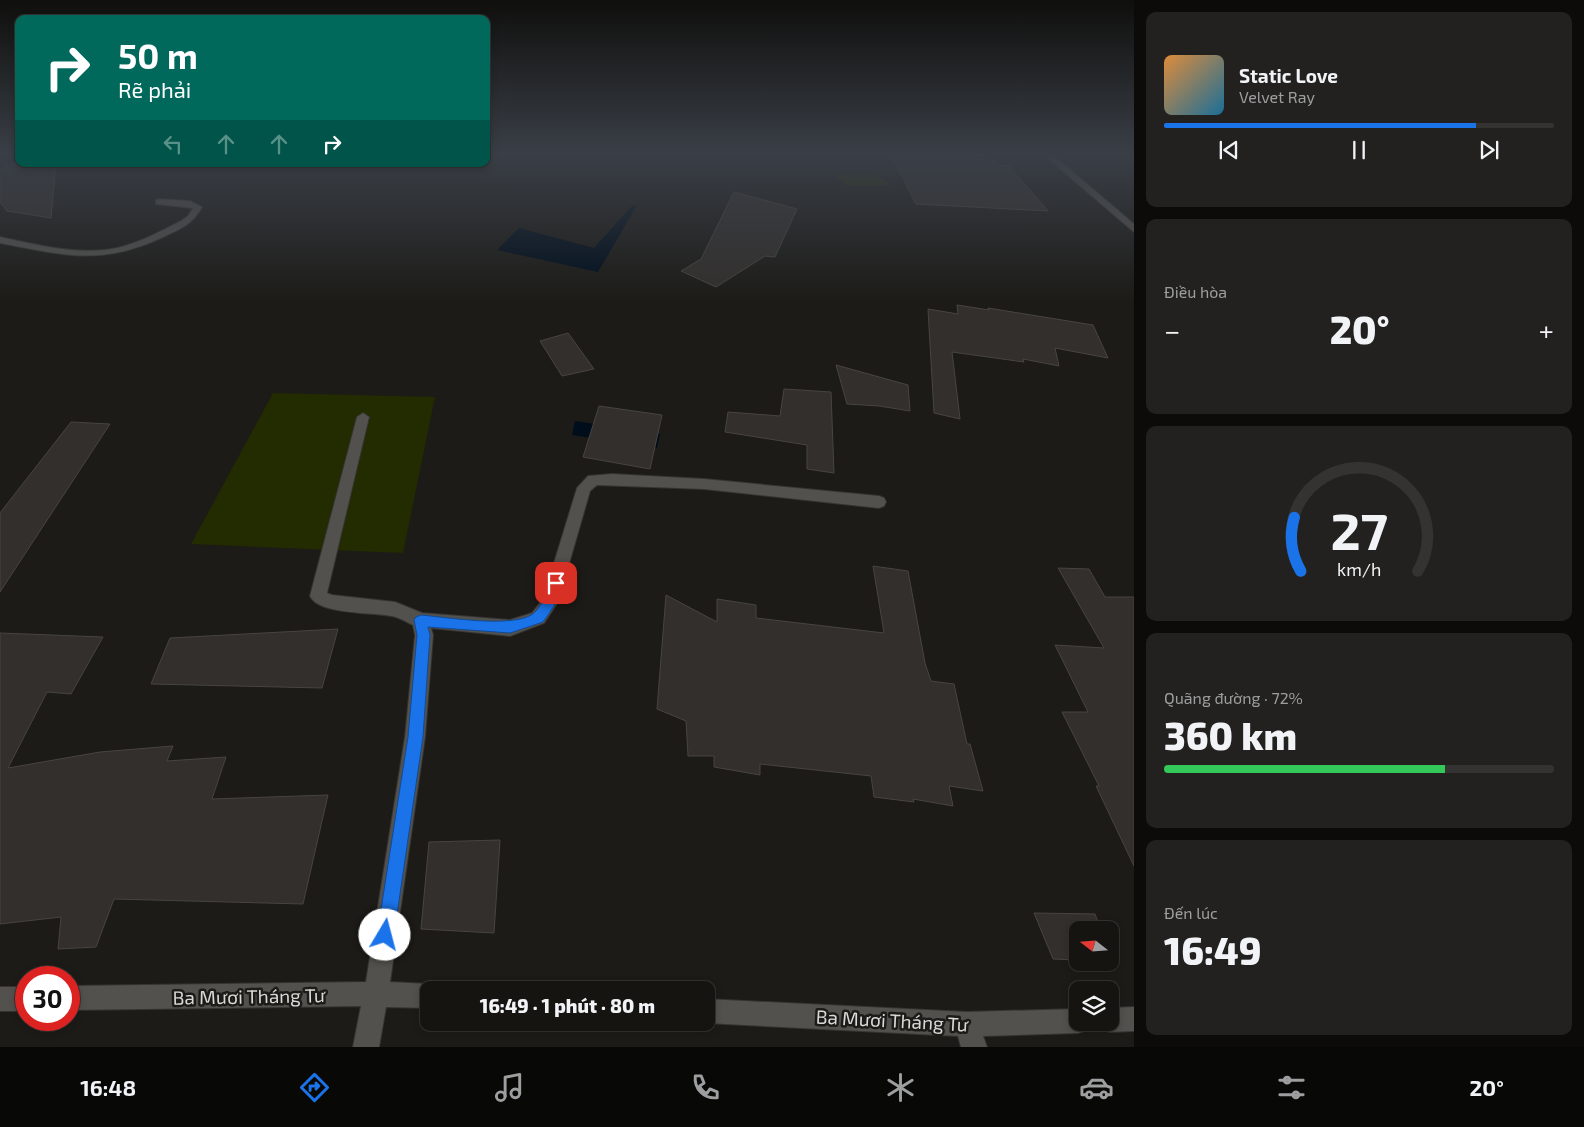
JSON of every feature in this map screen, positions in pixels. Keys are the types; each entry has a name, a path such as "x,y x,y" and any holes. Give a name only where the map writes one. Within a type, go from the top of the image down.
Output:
{"street":[{"path":"0,240 90,254 117,251 184,223 191,218 198,207 188,204"},
{"path":"1105,204 1134,229"},
{"path":"363,416 318,596 330,602 394,609 421,620 510,628 538,618 550,602 584,488 592,480 612,479 704,484 879,502"},
{"path":"366,1047 376,994 415,737 424,635 421,620"},
{"name":"Ba Mươi Tháng Tư","path":"80,998 376,994 420,996"},
{"path":"0,999 15,999"},
{"name":"Ba Mươi Tháng Tư","path":"715,1012 971,1036 1069,1022"},
{"path":"1119,1020 1134,1020"}],"green space":[{"path":"273,393 435,397 403,553 191,544"}],"water":[{"path":"637,205 598,272 497,250 519,228 594,248 631,207"},
{"path":"575,421 660,434 657,448 572,435"}],"building":[{"path":"1,204 52,204 51,218 7,211"},
{"path":"728,204 778,204 797,209 775,257 765,256 716,287 681,271 701,259"},
{"path":"916,204 1042,204 1048,211"},
{"path":"957,305 989,310 988,308 1093,325 1108,358 1055,348 1059,366 1023,359 1024,362 952,352 960,419 934,413 928,309 958,314"},
{"path":"568,333 594,369 562,376 540,341"},
{"path":"836,365 908,385 910,411 879,406 847,404"},
{"path":"784,389 831,392 834,473 807,469 807,445 725,432 728,412 780,416"},
{"path":"599,406 662,415 650,469 583,457"},
{"path":"71,422 110,424 0,592 0,513"},
{"path":"873,566 908,571 925,663 931,681 954,684 967,744 970,744 983,791 949,786 953,806 913,799 914,802 874,797 871,776 760,764 760,775 714,767 714,756 688,756 686,721 657,709 666,595 717,622 717,599 756,605 756,618 884,633"},
{"path":"1058,568 1089,569 1105,597 1134,597 1134,866 1096,786 1099,786 1062,712 1088,712 1055,645 1104,648"},
{"path":"338,629 322,688 151,684 170,638"},
{"path":"0,633 103,637 71,694 47,692 8,768 100,752 173,746 167,761 226,757 212,799 328,795 303,904 114,899 96,947 58,949 61,917 0,924"},
{"path":"500,840 494,933 421,929 429,842"},
{"path":"1034,913 1095,914 1098,921 1069,921 1069,960 1053,959"}],"route":[{"path":"385,935 415,737 424,635 421,620 510,628 538,618 550,602 556,583"}]}
